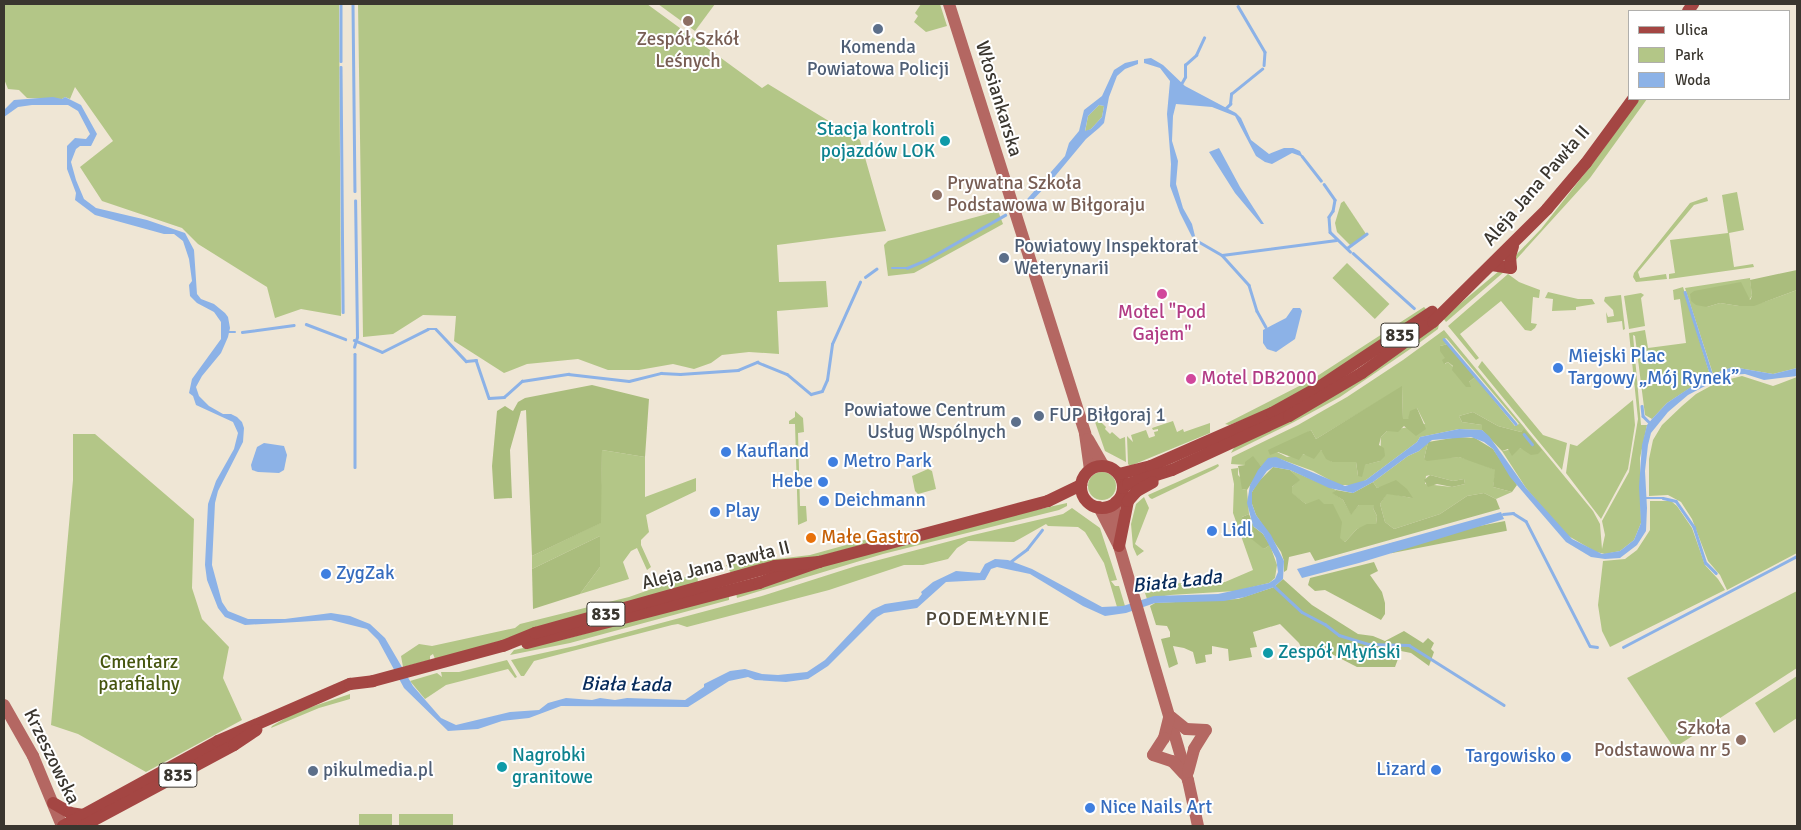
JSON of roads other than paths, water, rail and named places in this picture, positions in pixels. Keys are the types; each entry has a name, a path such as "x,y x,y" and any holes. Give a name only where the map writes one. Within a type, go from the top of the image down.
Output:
{"main road":[{"name":"Aleja Jana Pawła II","path":"1123,488 1128,484 1166,472 1274,423 1335,390 1433,322 1462,292 1492,266 1511,268 1510,256 1513,245 1575,177 1632,100"},
{"name":"Aleja Jana Pawła II","path":"1119,474 1138,471 1173,457 1294,402 1396,338 1462,292"},
{"path":"1102,466 1110,467 1119,474 1123,488 1116,502 1108,507 1099,507 1092,505 1084,498 1081,485 1084,476 1090,470 1102,466"},
{"path":"1119,546 1128,501 1137,491 1166,472"},
{"name":"Aleja Jana Pawła II","path":"1048,501 1081,485"},
{"name":"Aleja Jana Pawła II","path":"62,826 84,820 234,745 270,720 356,682 379,679 437,664 509,644 535,633 765,569 819,562 1048,501 1084,498"},
{"path":"53,803 84,820"}],"street":[{"name":"Włosiankarska","path":"949,4 1086,434 1102,466"},
{"name":"Włosiankarska","path":"1086,434 1090,470"},
{"path":"1116,502 1114,509 1119,546 1188,780 1198,826"},
{"path":"1099,507 1119,546"},
{"name":"Krzeszowska","path":"4,705 29,746 62,826"},
{"path":"1169,715 1164,738 1153,755 1174,762 1188,780"},
{"path":"1169,715 1186,729 1206,730 1191,758 1188,780"}],"water":[{"path":"1151,58 1163,65 1185,86 1236,113 1241,118 1251,140 1269,154 1284,148 1293,148 1300,151 1303,157 1292,153 1272,164 1265,162 1256,156 1235,116 1212,107 1176,104 1173,116 1172,141 1178,161 1176,184 1183,208 1192,224 1195,236 1192,237 1180,213 1170,186 1171,164 1167,114 1170,81 1160,68 1144,63 1144,59"},
{"path":"1138,60 1138,64 1125,69 1117,76 1109,97 1104,123 1086,139 1051,181 1022,209 1021,206 1065,156 1069,143 1079,131 1084,110 1102,96 1114,70 1125,63","holes":["1099,105 1104,106 1102,117 1091,129 1085,131 1088,116"]},
{"path":"53,97 62,99 65,97 81,105 97,134 91,146 80,146 76,149 71,162 84,199 96,208 147,220 185,233 194,250 197,294 201,299 214,304 228,317 230,328 221,353 202,376 196,387 199,396 209,406 223,414 231,414 237,417 242,422 244,428 243,442 218,491 215,503 212,565 222,602 228,611 248,619 285,619 331,613 350,616 370,624 385,638 413,686 441,718 456,725 510,712 539,710 548,703 566,698 592,700 600,698 615,700 627,698 685,700 704,687 704,684 730,671 745,669 762,674 778,675 807,672 825,660 872,610 885,604 918,599 922,594 921,592 933,582 956,571 980,573 985,564 995,559 1008,560 1032,569 1102,607 1123,606 1154,596 1218,594 1269,583 1275,579 1278,572 1276,558 1263,534 1253,526 1247,503 1250,485 1258,470 1268,458 1276,457 1345,486 1366,480 1417,442 1420,437 1459,429 1482,430 1489,436 1526,488 1572,539 1602,554 1620,551 1634,540 1641,523 1639,487 1642,445 1647,425 1667,403 1713,374 1733,367 1773,374 1797,368 1797,376 1764,380 1745,374 1726,375 1688,395 1668,412 1651,433 1648,445 1645,471 1646,531 1637,545 1620,558 1605,559 1591,557 1566,542 1510,477 1493,449 1484,442 1471,437 1432,440 1373,482 1353,493 1329,488 1290,470 1273,467 1267,471 1252,492 1252,504 1256,515 1271,535 1284,561 1283,579 1274,587 1245,597 1224,601 1155,603 1126,613 1105,616 1083,606 1030,574 997,567 991,569 985,580 946,582 917,608 884,613 877,617 828,666 808,679 786,682 755,680 748,677 729,681 688,707 561,706 529,718 502,721 478,729 448,731 404,688 378,640 367,629 331,620 245,625 225,617 218,608 207,580 205,565 208,504 216,481 234,449 238,433 233,422 196,405 193,396 189,393 192,379 221,339 221,322 214,312 197,303 190,296 189,285 192,281 189,259 183,241 174,234 164,234 95,215 75,200 76,193 67,169 67,146 75,138 86,139 90,134 78,111 68,105 32,105 18,107 4,117 4,110 14,100"},
{"path":"1219,148 1240,187 1264,224 1261,224 1235,193 1209,152"},
{"path":"1293,308 1300,308 1302,311 1295,339 1276,352 1267,349 1263,343 1263,330 1286,318"},
{"path":"264,443 284,446 287,455 284,470 279,473 252,470 251,465 257,447"},
{"path":"1501,512 1504,519 1359,563 1302,578 1297,569"}],"waterway":[{"path":"341,4 341,61"},
{"path":"353,4 355,191"},
{"path":"1238,6 1265,52 1264,65"},
{"path":"1181,84 1185,77 1185,65 1196,55 1204,38"},
{"path":"341,67 343,312"},
{"path":"1226,108 1230,104 1231,94 1262,69"},
{"path":"1302,156 1321,180"},
{"path":"1324,184 1335,200 1333,211 1329,217 1330,232 1350,251"},
{"path":"354,347 357,337 355,201"},
{"path":"892,268 907,268 926,260 1005,215"},
{"path":"1347,248 1366,234"},
{"path":"1196,240 1222,255 1336,240"},
{"path":"1353,253 1414,308"},
{"path":"1222,255 1249,285 1257,311 1266,327"},
{"path":"865,277 876,269"},
{"path":"354,340 382,352 428,329 436,329 466,361 476,360 489,398 504,397 522,381 568,374 629,381 661,373 680,374 738,370 757,362 787,374 811,394 822,391 827,380 832,344 860,282"},
{"path":"1685,292 1712,376"},
{"path":"306,324 345,339"},
{"path":"242,332 294,325"},
{"path":"226,332 235,332"},
{"path":"1444,339 1516,424"},
{"path":"355,354 355,467"},
{"path":"1642,406 1643,416 1651,424"},
{"path":"1524,434 1532,444"},
{"path":"1645,498 1663,498 1676,501 1694,527 1706,563 1716,573"},
{"path":"1503,514 1513,513 1526,521 1590,646 1597,647"},
{"path":"1010,562 1027,549 1042,530"},
{"path":"1623,647 1797,556"},
{"path":"1274,586 1302,612 1325,624 1339,635 1369,644 1409,645 1504,705"}],"place":[{"name":"Zespół Szkół Leśnych","path":"688,21"},
{"name":"Komenda Powiatowa Policji","path":"878,29"},
{"name":"Stacja kontroli pojazdów LOK","path":"945,141"},
{"name":"Prywatna Szkoła Podstawowa w Biłgoraju","path":"937,195"},
{"name":"Powiatowy Inspektorat Weterynarii","path":"1004,258"},
{"name":"Motel \"Pod Gajem\"","path":"1162,294"},
{"name":"Miejski Plac Targowy „Mój Rynek”","path":"1558,368"},
{"name":"Motel DB2000","path":"1191,379"},
{"name":"FUP Biłgoraj 1","path":"1039,416"},
{"name":"Powiatowe Centrum Usług Wspólnych","path":"1016,422"},
{"name":"Kaufland","path":"726,452"},
{"name":"Metro Park","path":"833,462"},
{"name":"Hebe","path":"823,482"},
{"name":"Deichmann","path":"824,501"},
{"name":"Play","path":"715,512"},
{"name":"Lidl","path":"1212,531"},
{"name":"Małe Gastro","path":"811,538"},
{"name":"ZygZak","path":"326,574"},
{"name":"Zespół Młyński","path":"1268,653"},
{"name":"Szkoła Podstawowa nr 5","path":"1741,740"},
{"name":"Targowisko","path":"1566,757"},
{"name":"Nagrobki granitowe","path":"502,767"},
{"name":"Lizard","path":"1436,770"},
{"name":"pikulmedia.pl","path":"313,771"},
{"name":"Nice Nails Art","path":"1090,808"}],"district":[{"name":"PODEMŁYNIE","path":"988,618"}],"water label":[{"name":"Biała Łada","path":"1177,581"},
{"name":"Biała Łada","path":"626,684"}],"park label":[{"name":"Cmentarz parafialny","path":"139,674"}]}
